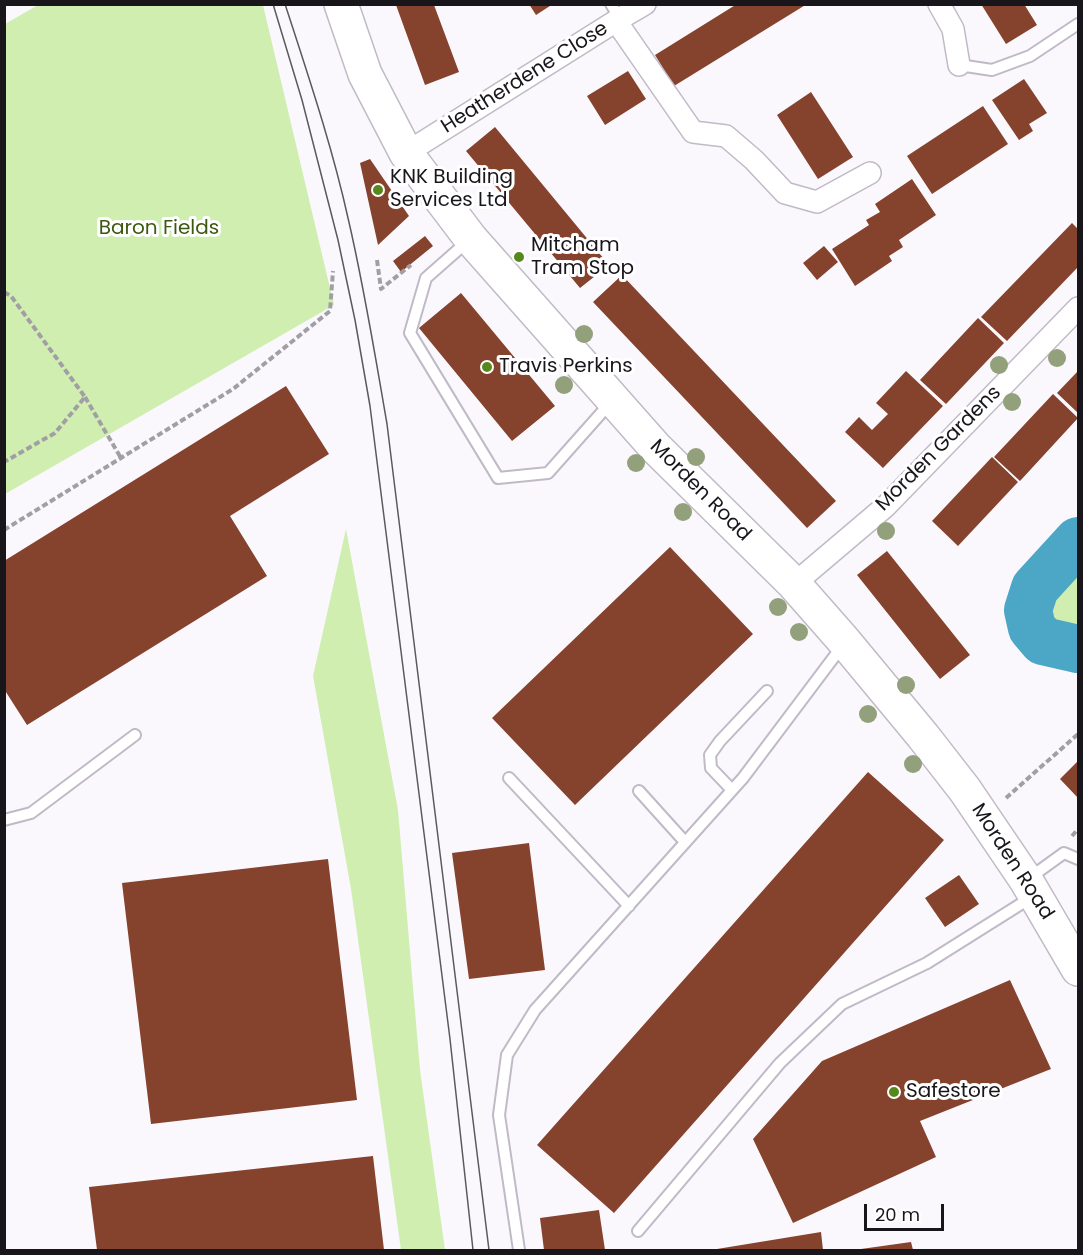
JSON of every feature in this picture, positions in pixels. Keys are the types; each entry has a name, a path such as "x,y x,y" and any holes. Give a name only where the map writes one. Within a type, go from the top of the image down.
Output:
{"main road":[{"name":"Morden Road","path":"341,4 365,74 406,153 471,239 655,447 794,584 845,642 965,790 1030,887 1078,969"}],"street":[{"name":"Heatherdene Close","path":"406,153 616,15 645,4"},
{"path":"939,4 953,29 959,65"},
{"path":"616,15 693,132 726,136 754,160 785,194 817,202 870,172"},
{"name":"Morden Gardens","path":"794,584 886,506 1078,308"}],"lane":[{"path":"959,65 992,70 1030,56 1078,24"},
{"path":"471,239 426,278 410,333 498,478 548,472 613,399"},
{"path":"519,1251 499,1115 507,1055 535,1010 743,778 845,642"},
{"path":"732,790 711,768 710,755 766,691"},
{"path":"4,820 31,813 135,735"},
{"path":"509,778 629,906"},
{"path":"639,791 685,842"},
{"path":"638,1231 780,1063 842,1004 927,963 1030,887 1064,853 1078,858"}],"path":[{"path":"376,260 381,289 416,261"},
{"path":"4,530 233,389 330,311 333,271"},
{"path":"4,292 11,296 85,397 122,458"},
{"path":"4,462 55,433 85,397"},
{"path":"965,790 1005,799 1078,734"},
{"path":"1072,836 1078,829"}],"green space":[{"name":"Baron Fields","path":"38,5 263,5 334,305 5,494 5,24"},
{"path":"346,529 398,810 420,1070 445,1250 401,1250 351,889 313,676"},
{"path":"1078,530 1078,659 1038,648 1024,634 1008,611 1044,565"}],"building":[{"path":"529,4 553,4 536,15"},
{"path":"737,4 807,4 674,86 655,55"},
{"path":"981,4 1024,4 1037,25 1006,44"},
{"path":"396,5 434,5 459,72 425,85"},
{"path":"628,71 646,99 605,125 587,96"},
{"path":"1024,79 1047,113 1029,124 1033,131 1019,140 992,100"},
{"path":"811,92 853,157 818,179 777,115"},
{"path":"983,106 1008,144 932,194 907,156"},
{"path":"495,127 609,265 580,288 466,151"},
{"name":"KNK Building Services Ltd","path":"370,159 409,216 378,245 360,163"},
{"path":"912,179 936,215 899,240 903,247 889,256 892,261 855,286 832,249 869,225 866,220 880,212 875,204"},
{"path":"1072,223 1078,229 1078,267 1007,341 981,317"},
{"path":"425,236 433,246 401,272 393,261"},
{"path":"824,246 838,262 817,280 803,263"},
{"path":"622,275 836,501 807,528 593,302"},
{"name":"Travis Perkins","path":"461,293 555,406 512,441 419,328"},
{"path":"978,318 1004,343 946,404 920,380"},
{"path":"906,371 943,406 883,468 845,432 859,417 872,430 888,414 876,403"},
{"path":"1078,371 1078,413 1057,393"},
{"path":"286,386 329,454 230,516 267,576 27,725 4,689 4,561"},
{"path":"1053,394 1078,418 1020,481 994,457"},
{"path":"992,457 1018,482 958,546 932,521"},
{"path":"670,547 753,634 575,805 492,718"},
{"path":"887,551 970,655 940,679 857,575"},
{"path":"1078,761 1078,798 1060,779"},
{"path":"868,772 944,840 614,1213 537,1145"},
{"path":"529,843 545,970 469,979 452,853"},
{"path":"328,859 357,1100 151,1124 122,883"},
{"path":"959,875 979,904 945,927 925,898"},
{"name":"Safestore","path":"1010,980 1051,1069 920,1121 936,1157 793,1223 753,1139 822,1061"},
{"path":"373,1156 384,1250 97,1250 89,1187"},
{"path":"599,1210 605,1250 544,1250 540,1218"},
{"path":"821,1232 823,1250 717,1250 717,1249"},
{"path":"911,1242 913,1250 861,1249"}],"waterway":[{"path":"1078,541 1035,588 1028,610 1032,628 1043,641 1078,649"}],"tram line":[{"path":"273,4 302,100 338,240 370,406 450,1039 473,1250"},
{"path":"285,4 342,191 364,295 387,424 489,1250"}],"place":[{"name":"KNK Building Services Ltd","path":"378,190"},
{"name":"Mitcham Tram Stop","path":"519,257"},
{"name":"Travis Perkins","path":"487,367"},
{"name":"Safestore","path":"894,1092"}]}
